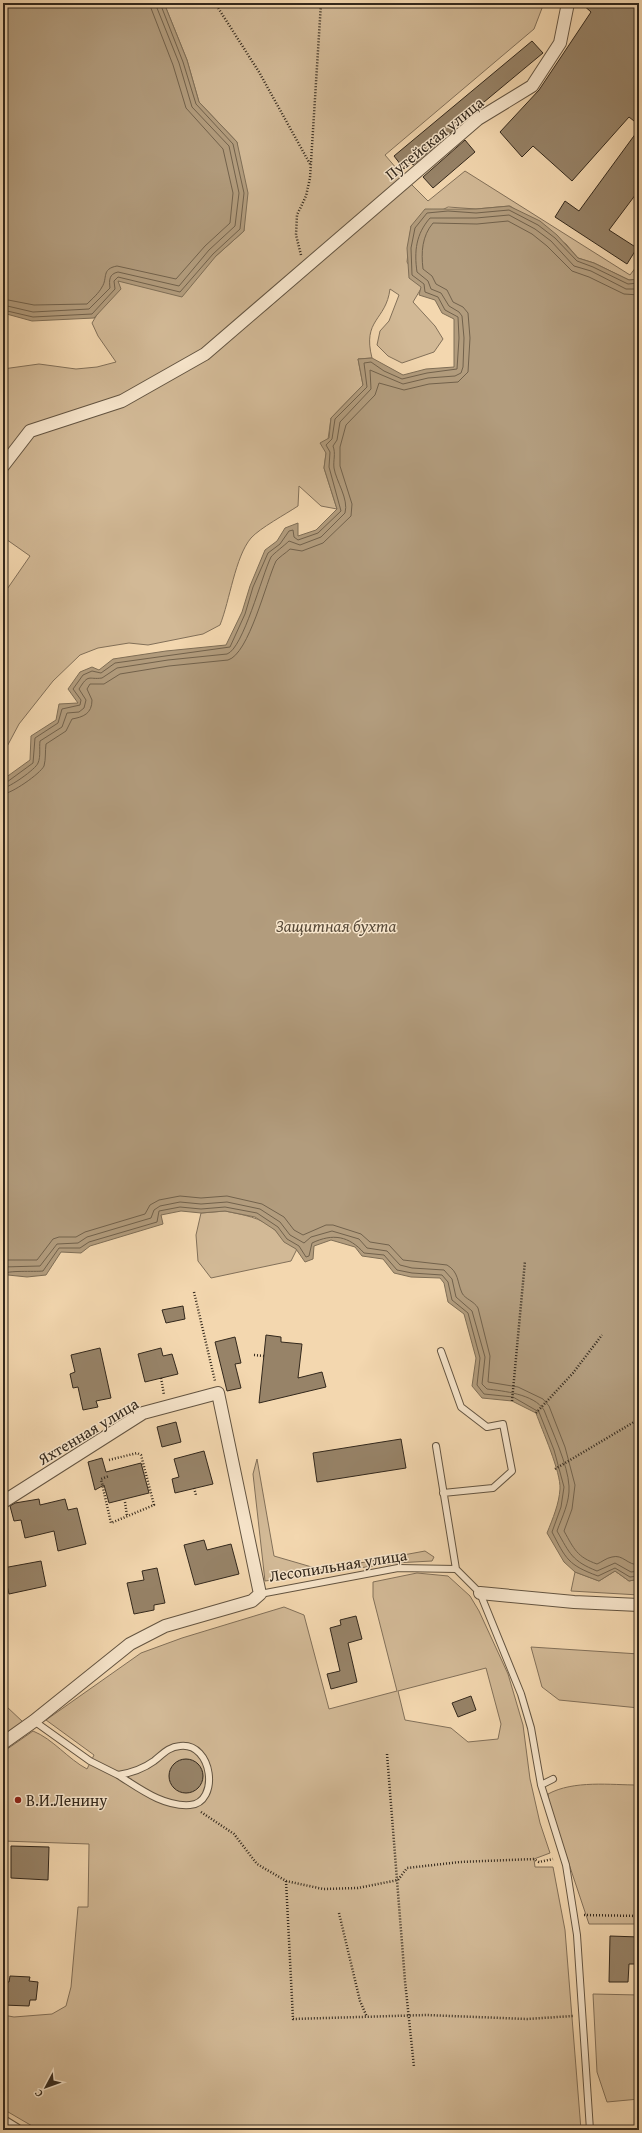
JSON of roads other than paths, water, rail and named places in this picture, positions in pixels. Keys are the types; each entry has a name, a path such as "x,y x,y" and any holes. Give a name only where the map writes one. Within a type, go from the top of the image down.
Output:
{"street":[{"name":"Путейская улица","path":"3,466 30,431 122,401 205,354 478,119 532,86 560,43 568,3"},
{"name":"Яхтенная улица","path":"3,1502 143,1413 218,1393 260,1594"},
{"path":"480,1593 574,1602 639,1605"},
{"name":"Лесопильная улица","path":"3,1743 34,1721 130,1644 165,1626 252,1601 260,1594"},
{"path":"3,2122 16,2130"}],"lane":[{"path":"441,1351 461,1407 487,1427 503,1424 512,1471 493,1488 443,1493"},
{"path":"436,1446 456,1569 480,1593 521,1694 531,1728 541,1785 566,1865 574,1915 590,2130"},
{"name":"Лесопильная улица","path":"260,1594 398,1568 456,1569"},
{"path":"34,1721 90,1761 118,1775 147,1793 166,1801 191,1805 202,1799 207,1792 210,1779 204,1758 197,1750 190,1746 180,1746 166,1750 155,1760 141,1769 118,1775"},
{"path":"541,1785 553,1779"}],"water":[{"path":"3,3 164,3 187,60 199,102 237,142 248,193 244,231 216,256 182,297 118,281 121,289 94,318 32,321 3,313"},
{"name":"Защитная бухта","path":"509,206 540,221 557,235 578,258 594,263 629,280 639,279 639,1579 629,1581 615,1571 599,1581 575,1572 564,1562 547,1533 558,1500 560,1482 551,1451 536,1413 512,1401 482,1398 472,1386 476,1358 464,1314 448,1302 444,1283 440,1278 411,1277 394,1273 383,1259 362,1256 355,1247 331,1240 314,1246 313,1259 305,1262 296,1249 284,1242 275,1230 255,1217 225,1211 201,1213 181,1211 161,1215 163,1224 90,1246 81,1253 61,1252 46,1275 27,1277 8,1275 3,1279 3,790 5,778 30,760 31,736 56,720 59,704 78,703 68,689 80,672 92,667 99,670 113,659 166,651 226,645 242,612 250,586 265,550 277,541 285,528 298,523 298,536 316,530 337,509 324,468 326,453 320,443 329,438 331,418 363,385 358,359 372,358 403,375 426,369 454,367 454,319 442,313 435,300 419,295 421,287 409,278 407,248 411,226 425,209 476,209"}],"place":[{"name":"В.И.Ленину","path":"18,1800"}]}
